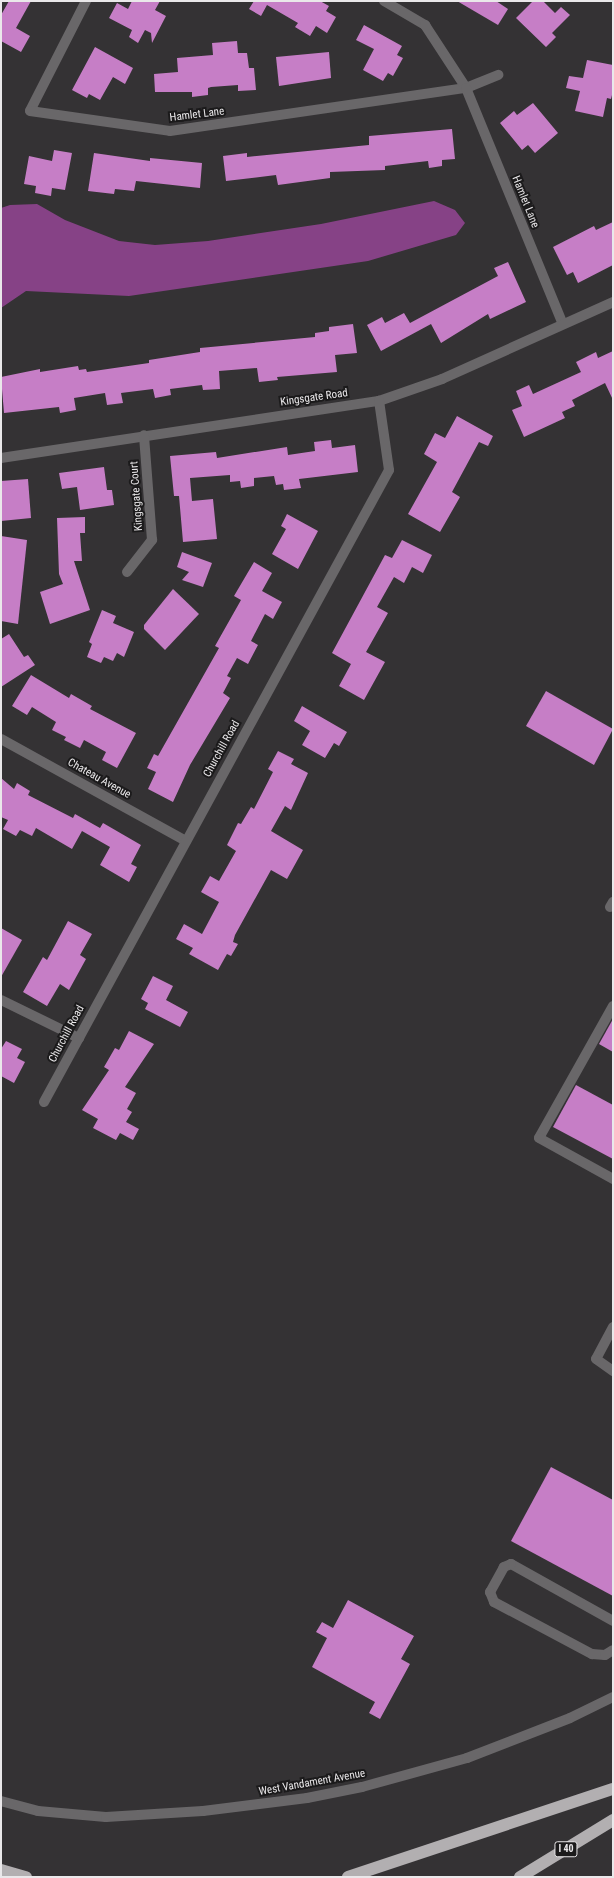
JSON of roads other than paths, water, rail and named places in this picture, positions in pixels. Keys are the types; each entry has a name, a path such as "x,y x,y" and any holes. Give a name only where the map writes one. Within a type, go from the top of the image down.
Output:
{"highway":[{"path":"348,1877 613,1789"},
{"name":"I 40","path":"520,1877 613,1820"},
{"path":"1,1870 26,1877"}],"street":[{"name":"Hamlet Lane","path":"86,1 30,111 170,131 466,88 499,75"},
{"name":"Hamlet Lane","path":"384,1 425,25 466,88 563,324"},
{"name":"Kingsgate Road","path":"1,458 144,435 379,401 442,379 613,302"},
{"name":"Churchill Road","path":"44,1102 389,470 379,401"},
{"name":"Kingsgate Court","path":"127,572 152,540 144,435"},
{"name":"Chateau Avenue","path":"1,739 186,841"},
{"path":"1,1000 79,1038"},
{"path":"613,1006 539,1138 613,1179"},
{"path":"613,1328 596,1359 613,1371"},
{"path":"613,1621 511,1564 504,1567 490,1592 494,1602 592,1654 605,1655 613,1650"},
{"name":"West Vandament Avenue","path":"1,1801 38,1811 106,1817 203,1811 307,1798 362,1787 467,1758 570,1718 613,1697"}]}
